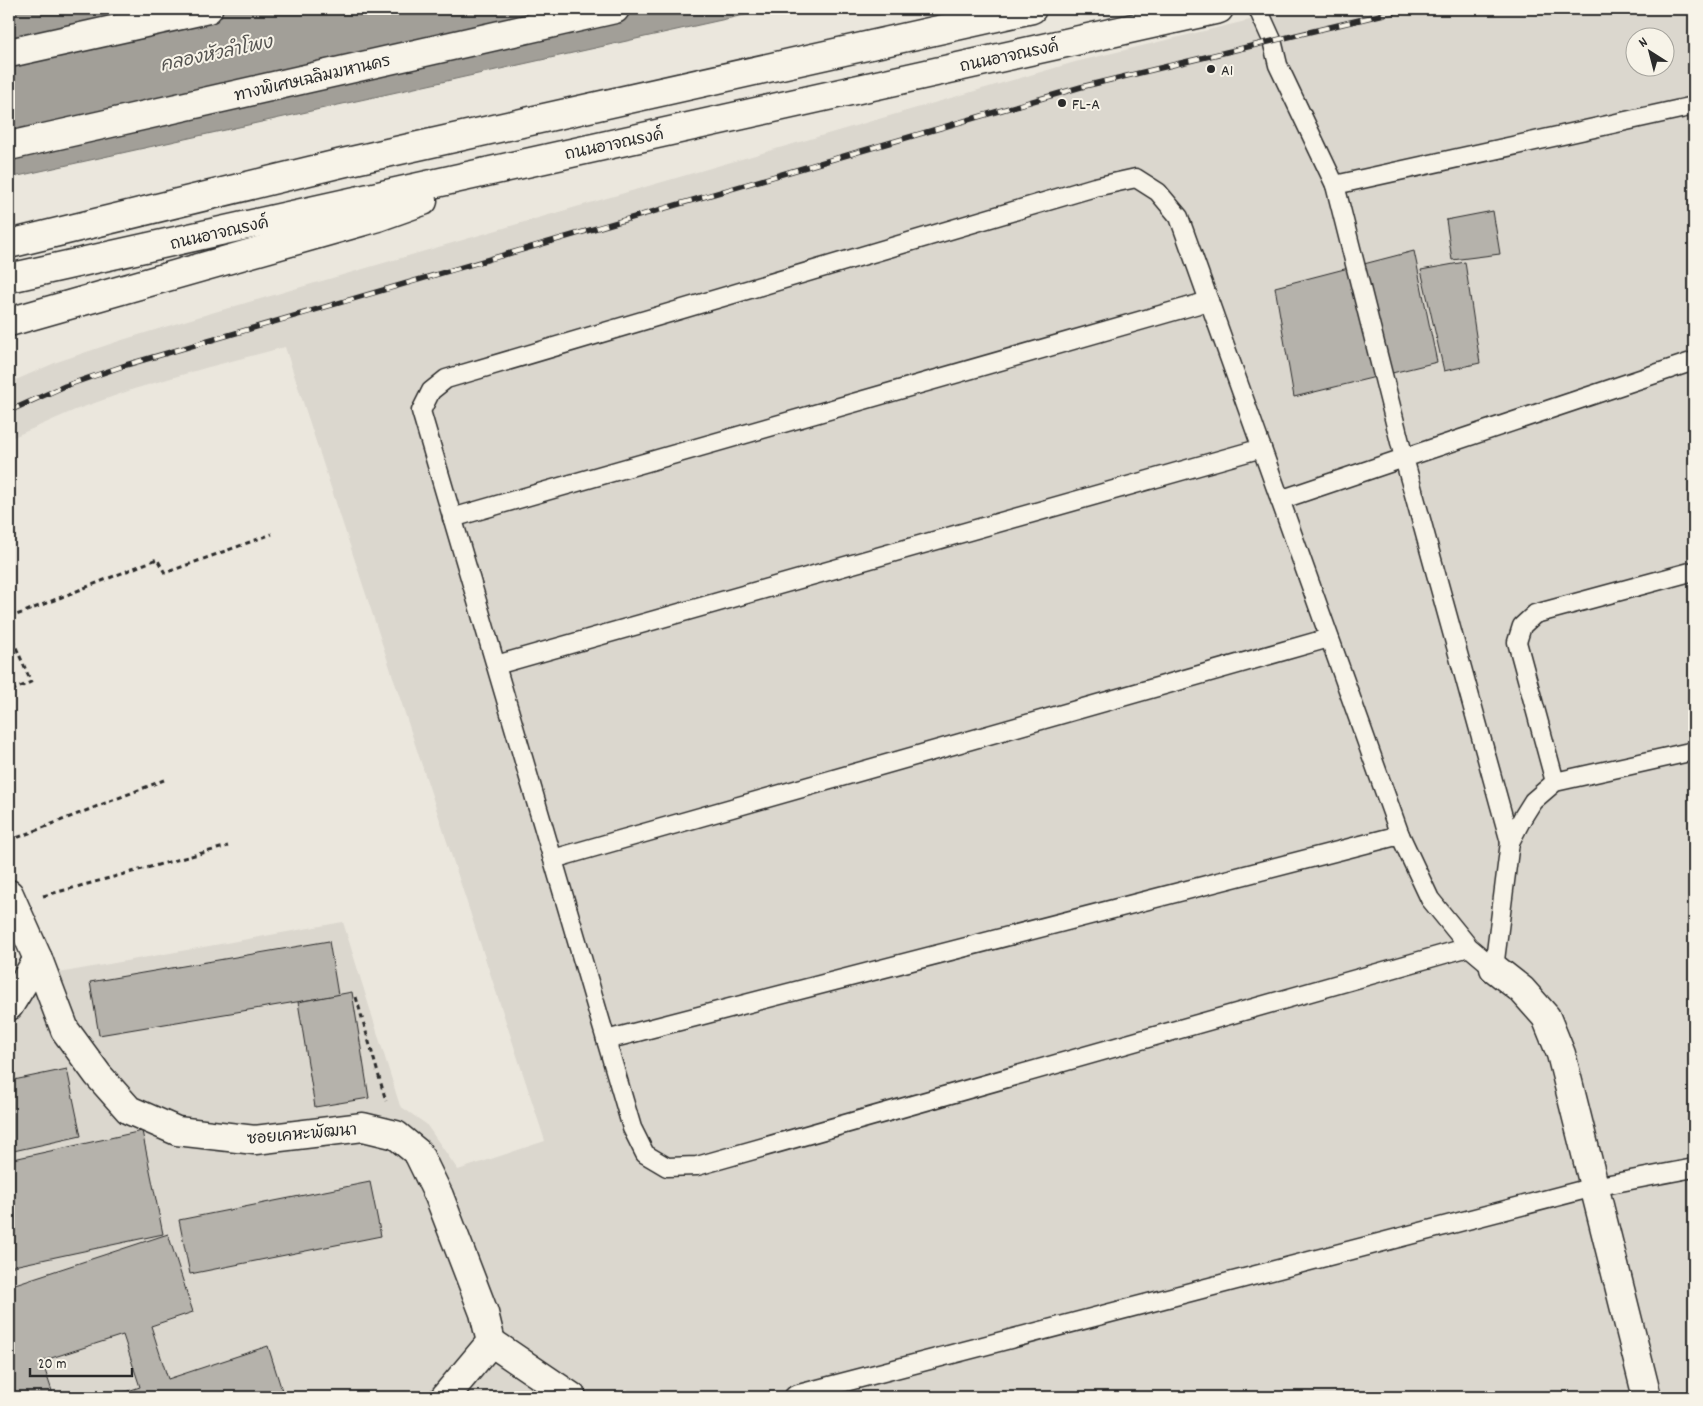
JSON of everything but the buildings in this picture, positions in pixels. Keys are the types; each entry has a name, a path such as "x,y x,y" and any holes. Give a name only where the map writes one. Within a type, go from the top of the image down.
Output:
{"main road":[{"path":"9,53 208,9"},
{"name":"ทางพิเศษเฉลิมมหานคร","path":"9,146 615,9"},
{"path":"9,244 351,161 1032,9"},
{"name":"ถนนอาจณรงค์","path":"9,278 1219,9"},
{"path":"9,322 378,217 552,156"},
{"name":"ซอยเคหะพัฒนา","path":"11,899 38,959 65,1030 98,1074 129,1110 177,1131 255,1140 363,1126 396,1135 418,1153 438,1196 484,1313 491,1342"},
{"path":"9,1006 38,959"},
{"path":"1494,968 1522,990 1546,1017 1561,1054 1646,1397"},
{"path":"445,1397 491,1342 572,1397"}],"lane":[{"path":"1258,9 1272,40 1278,65 1335,185 1404,458 1510,842"},
{"path":"1335,185 1694,106"},
{"path":"1469,947 697,1166 667,1167 645,1154 632,1128 421,411 431,391 446,379 1095,187 1136,178 1158,192 1179,217 1400,835 1430,899 1469,947 1494,968"},
{"path":"452,518 1209,301"},
{"path":"1280,500 1694,362"},
{"path":"496,665 1262,448"},
{"path":"1556,782 1517,642 1522,626 1535,614 1694,571"},
{"path":"553,859 1330,638"},
{"path":"1494,968 1510,842 1533,801 1556,782 1694,751"},
{"path":"606,1040 1400,835"},
{"path":"793,1397 1594,1188 1694,1168"}],"path":[{"path":"9,618 157,559 165,573 272,534"},
{"path":"9,632 31,682 9,692"},
{"path":"9,841 164,780"},
{"path":"11,899 228,846"},
{"path":"356,997 396,1135"}],"shaded area":[{"path":"1296,9 1694,9 1694,1397 630,1397 627,1389 601,1397 9,1397 9,982 343,922 400,1106 426,1124 458,1170 545,1141 285,347 134,389 75,410 9,439 9,383 57,362 191,319 1075,62"}],"water":[{"name":"คลองหัวลำโพง","path":"28,9 771,9 9,178 9,13"}],"railway":[{"path":"9,411 65,386 126,365 1081,87 1405,9"}],"place":[{"name":"A1","path":"1211,69"},
{"name":"FL-A","path":"1062,103"}]}
